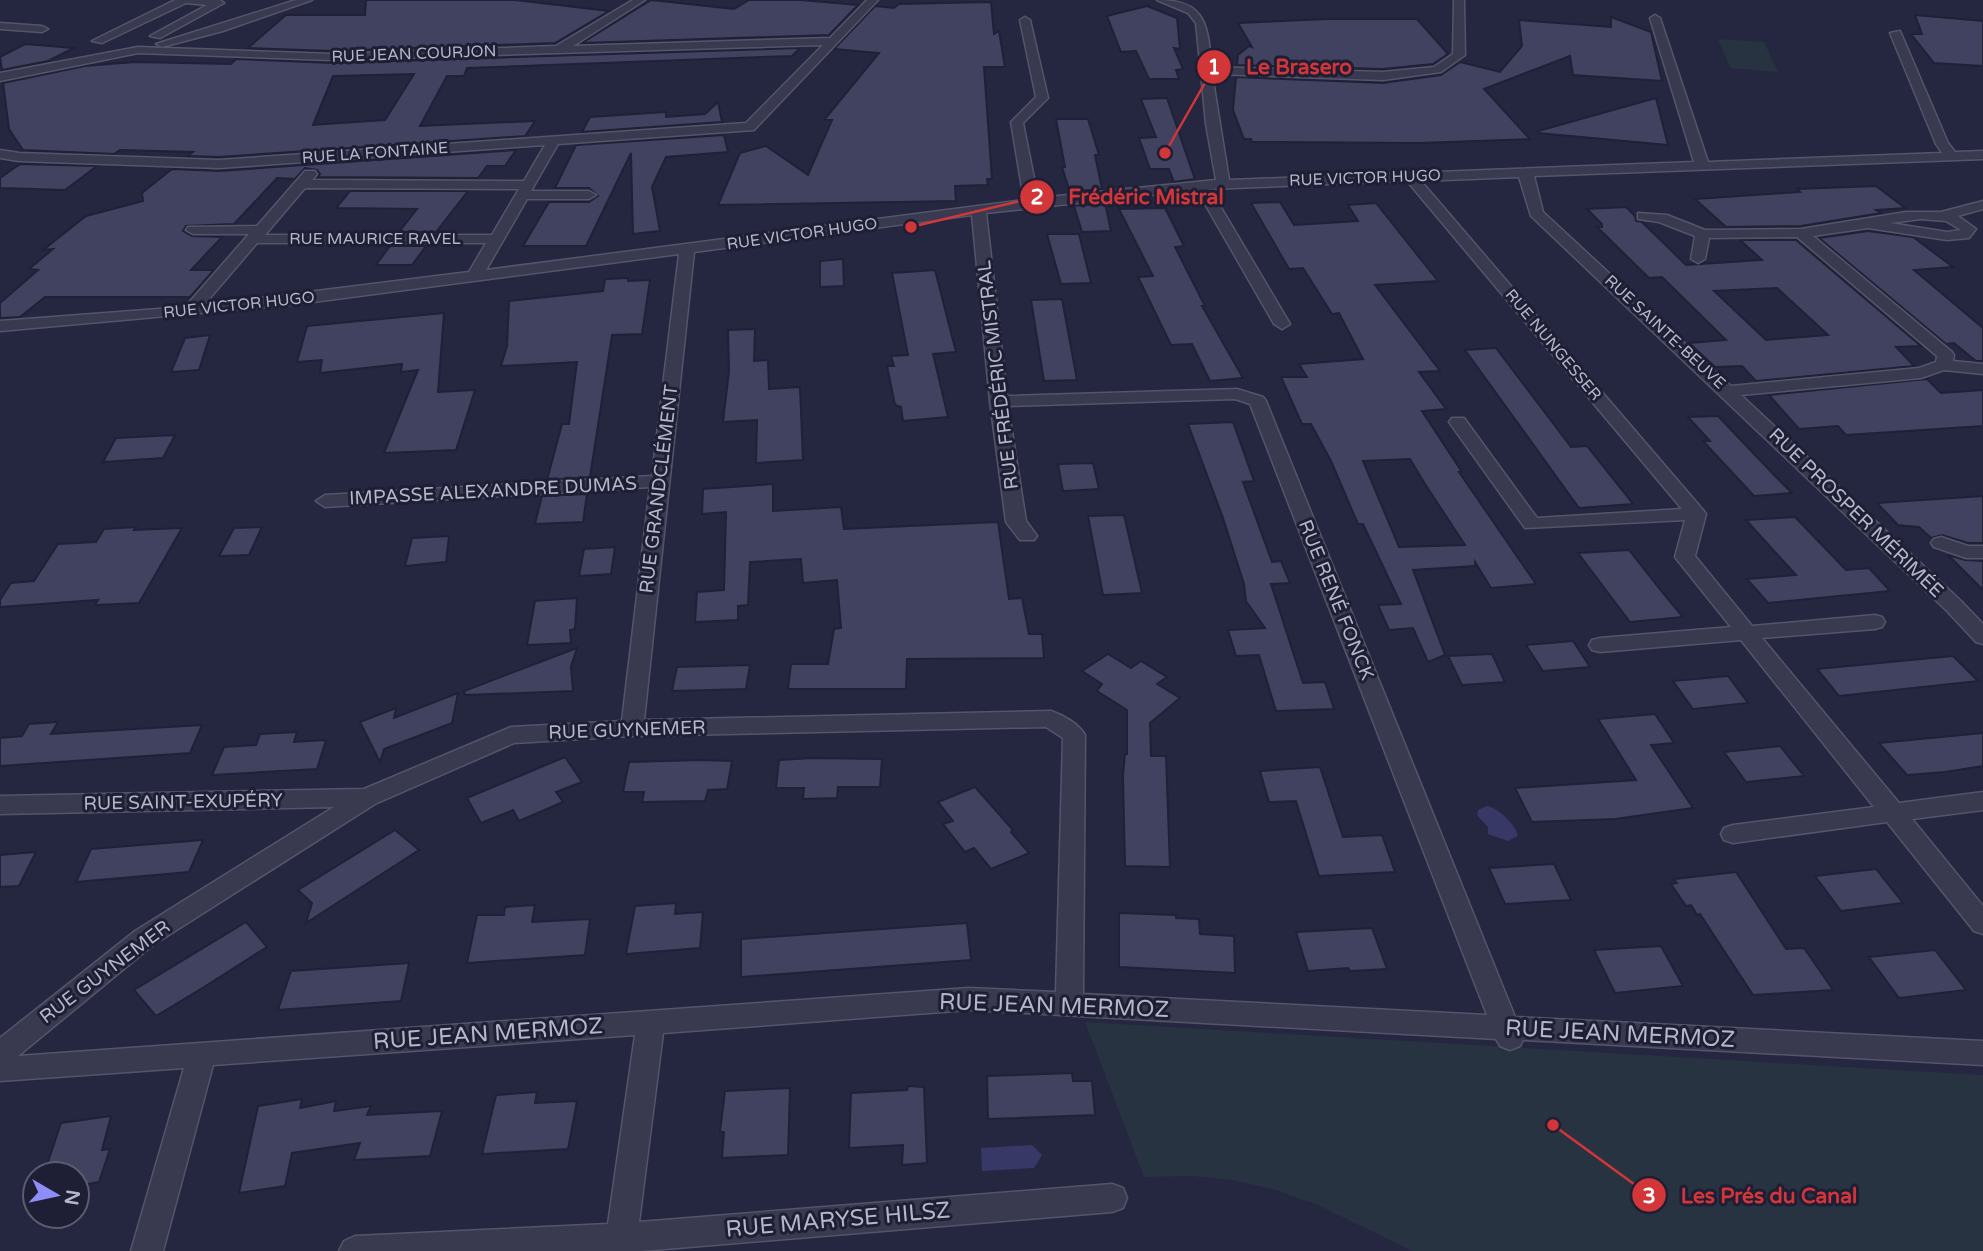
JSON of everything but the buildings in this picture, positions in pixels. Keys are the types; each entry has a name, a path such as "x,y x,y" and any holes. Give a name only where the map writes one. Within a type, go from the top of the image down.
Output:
{"street":[{"path":"98,41 185,0 219,3 149,41 156,45"},
{"path":"138,50 219,29 307,0"},
{"path":"558,50 640,0"},
{"path":"831,41 873,0"},
{"path":"1162,0 1192,10 1201,23 1212,124 1223,184"},
{"path":"1207,70 1383,76 1437,70 1459,55 1459,0"},
{"path":"1655,18 1702,165"},
{"path":"1025,20 1042,98 1017,122 1032,203"},
{"path":"0,26 42,29"},
{"path":"1896,33 1942,144 1951,156"},
{"name":"RUE JEAN COURJON","path":"0,77 138,50 332,57 831,41"},
{"name":"RUE LA FONTAINE","path":"0,154 19,157 219,164 750,127 831,41"},
{"path":"474,277 555,139"},
{"name":"RUE VICTOR HUGO","path":"0,326 190,311 687,250 1032,203 1223,184 1983,155"},
{"path":"190,311 325,157"},
{"name":"RUE SAINTE-BEUVE","path":"1522,172 1528,178 1536,213 1727,391 1920,373 1942,365 1983,369"},
{"name":"RUE NUNGESSER","path":"1410,176 1696,514"},
{"path":"302,184 524,190 589,195"},
{"path":"1200,186 1282,324"},
{"path":"1946,218 1983,205"},
{"name":"RUE FRÉDÉRIC MISTRAL","path":"979,210 999,401 1016,522 1027,536"},
{"path":"1643,216 1662,218 1703,234 1801,233 1911,216 1983,217"},
{"path":"1868,224 1947,236 1964,235 1969,229 1946,218"},
{"name":"RUE MAURICE RAVEL","path":"193,230 259,235 494,239"},
{"path":"1801,233 1946,355 1942,365"},
{"path":"1698,259 1703,234"},
{"name":"RUE GRANDCLÉMENT","path":"632,728 687,250"},
{"name":"RUE PROSPER MÉRIMÉE","path":"1727,391 1954,606 1983,637"},
{"name":"RUE RENÉ FONCK","path":"999,401 1237,394 1256,401 1509,1034"},
{"path":"1458,422 1532,524 1696,514 1685,557 1983,925"},
{"name":"IMPASSE ALEXANDRE DUMAS","path":"325,501 660,481"},
{"name":"RUE PROSPER MÉRIMÉE","path":"1941,543 1966,552 1983,552"},
{"path":"1600,645 1875,622"},
{"name":"RUE GUYNEMER","path":"0,1054 144,939 367,798 511,735 632,728 1051,719 1074,735 1069,1005"},
{"name":"RUE SAINT-EXUPÉRY","path":"0,805 367,798"},
{"path":"1733,834 1983,801"},
{"name":"RUE JEAN MERMOZ","path":"0,1069 969,999 1509,1034 1983,1053"},
{"path":"621,1245 651,1022"},
{"path":"147,1251 202,1055"},
{"name":"RUE MARYSE HILSZ","path":"355,1251 621,1245 1112,1198"}],"shaded area":[{"path":"1718,39 1764,42 1778,72 1730,68"},
{"path":"1487,806 1506,818 1518,836 1508,841 1488,834 1488,827 1477,815 1478,810"},
{"path":"1085,1022 1983,1075 1983,1251 1412,1251 1320,1206 1276,1190 1232,1180 1192,1176 1144,1177"},
{"path":"1032,1145 1042,1155 1034,1168 982,1171 981,1148"}],"place":[{"name":"Le Brasero","path":"1165,153"},
{"name":"Frédéric Mistral","path":"911,227"},
{"name":"Les Prés du Canal","path":"1553,1125"}]}
